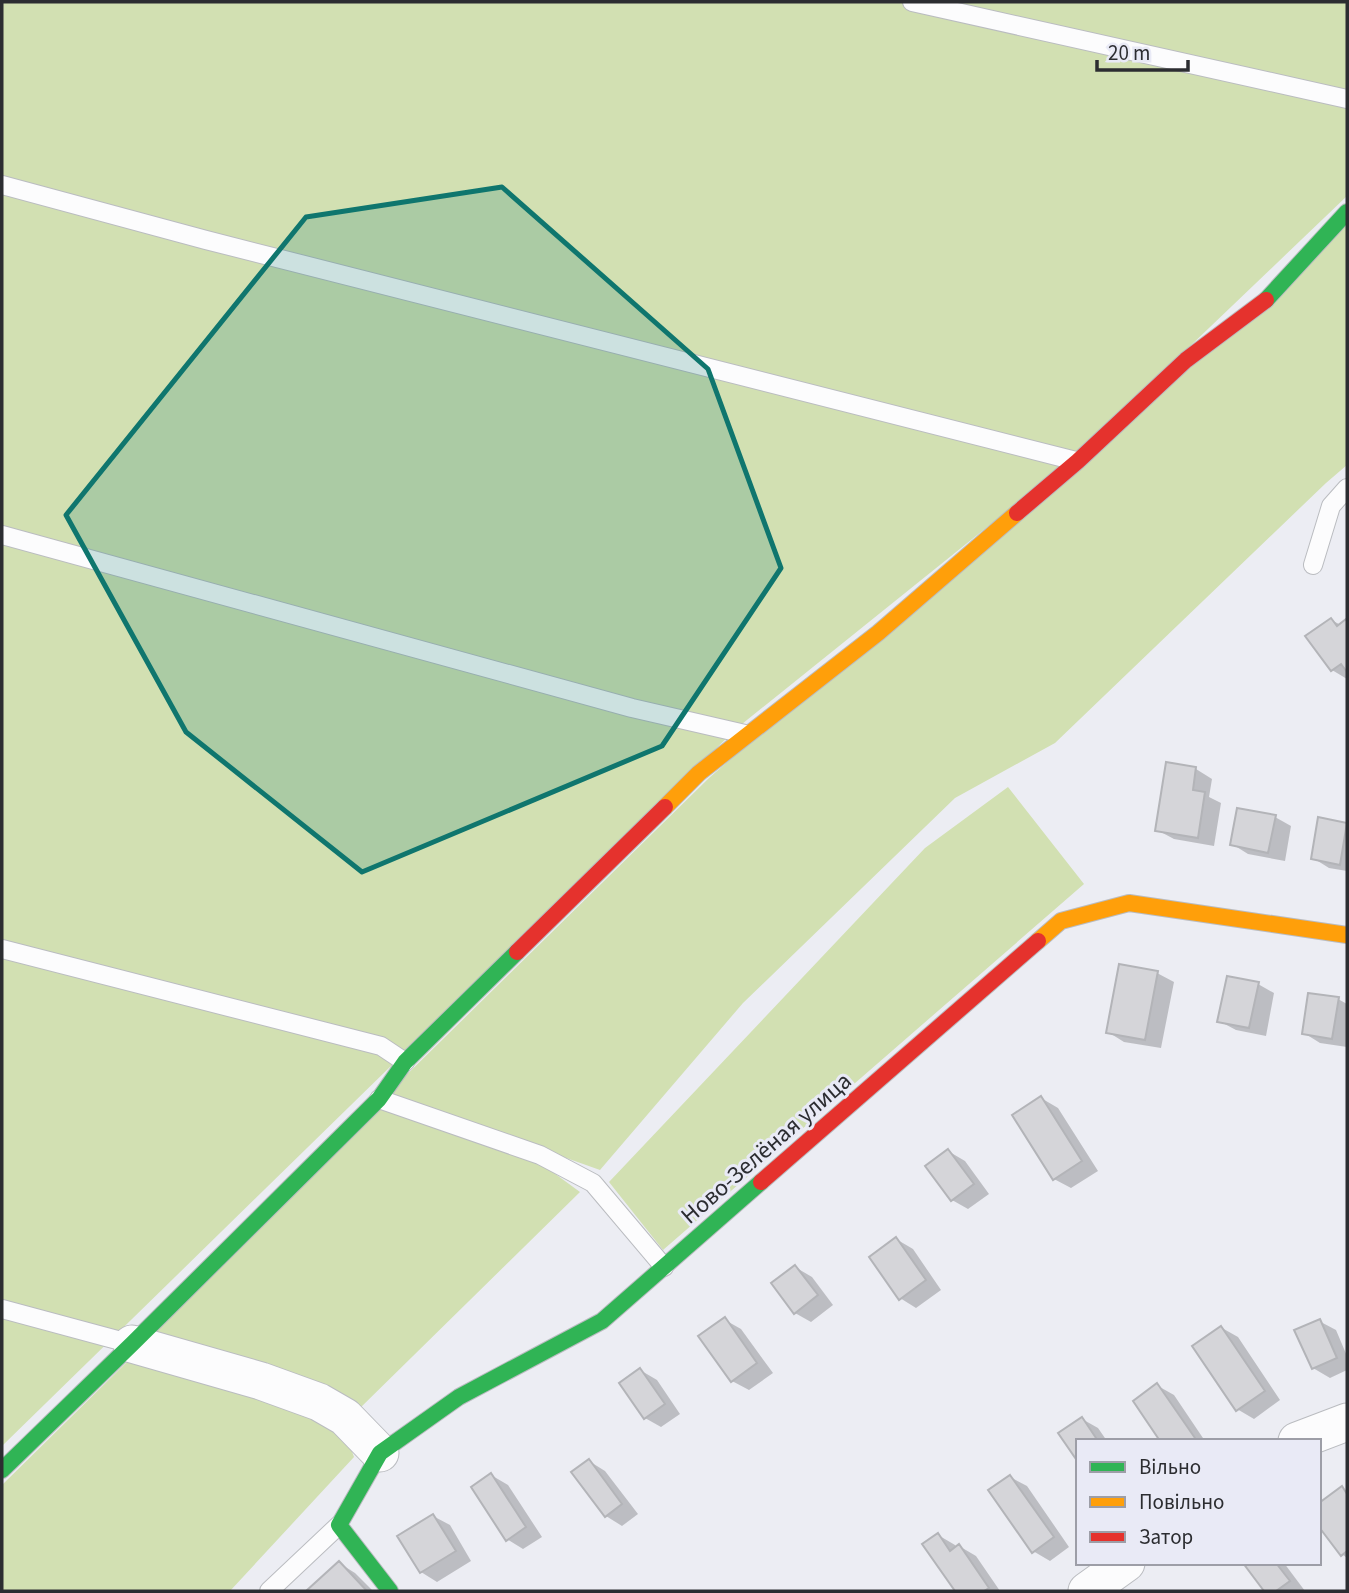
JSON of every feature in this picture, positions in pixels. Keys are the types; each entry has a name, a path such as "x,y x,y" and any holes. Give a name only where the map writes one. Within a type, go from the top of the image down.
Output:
{"street":[{"path":"2,1470 379,1099 405,1062 699,774 878,633 1078,461 1186,359 1267,299 1347,212"},
{"name":"Ново-Зелёная улица","path":"339,1525 380,1453 459,1397 602,1321 1061,921 1129,903 1347,935"},
{"path":"132,1344 261,1381 319,1402 345,1417 380,1453"},
{"path":"1302,1439 1347,1422"},
{"path":"339,1525 390,1591"},
{"path":"1087,1591 1123,1565"}],"lane":[{"path":"912,2 1347,99"},
{"path":"2,185 206,240 1078,461"},
{"path":"1314,565 1331,506 1347,488"},
{"path":"2,535 632,708 747,735"},
{"path":"2,949 381,1046 405,1062"},
{"path":"379,1099 540,1155 593,1183 664,1267"},
{"path":"2,1309 132,1344"},
{"path":"269,1591 339,1525"}],"highlighted area":[{"path":"502,187 708,369 781,568 662,746 362,872 186,732 66,515 306,217"}],"green space":[{"path":"2,2 1347,2 1347,196 1073,458 737,728 2,1446"},
{"path":"1347,222 1347,465 1055,743 955,798 743,1003 600,1170 387,1094 709,778"},
{"path":"1008,787 1084,884 663,1250 609,1182 925,848"},
{"path":"377,1107 543,1165 580,1192 357,1411 155,1333"},
{"path":"135,1354 342,1424 354,1457 230,1591 2,1591 2,1485"}],"building":[{"path":"1331,618 1337,626 1346,619 1347,621 1347,672 1341,664 1331,671 1305,636"},
{"path":"1166,762 1196,767 1193,790 1205,792 1198,838 1155,831"},
{"path":"1237,808 1276,815 1268,853 1230,845"},
{"path":"1318,817 1347,823 1340,865 1311,859"},
{"path":"1119,964 1158,971 1145,1040 1106,1033"},
{"path":"1227,976 1259,982 1249,1028 1217,1022"},
{"path":"1308,993 1339,997 1332,1039 1302,1034"},
{"path":"1041,1096 1082,1161 1053,1180 1012,1115"},
{"path":"948,1149 974,1184 951,1201 925,1166"},
{"path":"896,1237 926,1280 899,1300 869,1257"},
{"path":"795,1265 818,1295 794,1314 771,1283"},
{"path":"725,1317 757,1363 731,1382 698,1336"},
{"path":"1320,1319 1337,1358 1312,1369 1294,1330"},
{"path":"1221,1326 1265,1391 1236,1411 1192,1346"},
{"path":"640,1368 665,1404 644,1419 619,1383"},
{"path":"1157,1383 1195,1438 1159,1439 1133,1401"},
{"path":"1082,1417 1097,1439 1076,1439 1076,1459 1058,1433"},
{"path":"589,1459 622,1504 605,1517 571,1472"},
{"path":"491,1473 526,1527 506,1541 471,1487"},
{"path":"1010,1475 1054,1537 1032,1553 988,1490"},
{"path":"1342,1486 1347,1494 1347,1551 1341,1556 1321,1530 1321,1502"},
{"path":"433,1514 456,1551 420,1573 397,1536"},
{"path":"938,1533 950,1551 959,1544 989,1588 984,1591 955,1591 922,1544"},
{"path":"339,1561 367,1591 306,1591"},
{"path":"1244,1565 1278,1565 1290,1581 1276,1591 1264,1591"}],"traffic: fast":[{"path":"1266,300 1347,212"},
{"path":"2,1470 379,1099 405,1062 517,952"},
{"path":"390,1591 339,1525 380,1453 459,1397 602,1321 761,1182"}],"traffic: slow":[{"path":"665,807 699,773 878,633 1017,513"},
{"path":"1038,941 1061,921 1129,903 1347,935"}],"traffic: jam":[{"path":"1017,513 1078,461 1186,360 1266,300"},
{"path":"517,952 665,807"},
{"path":"761,1182 1038,941"}]}
